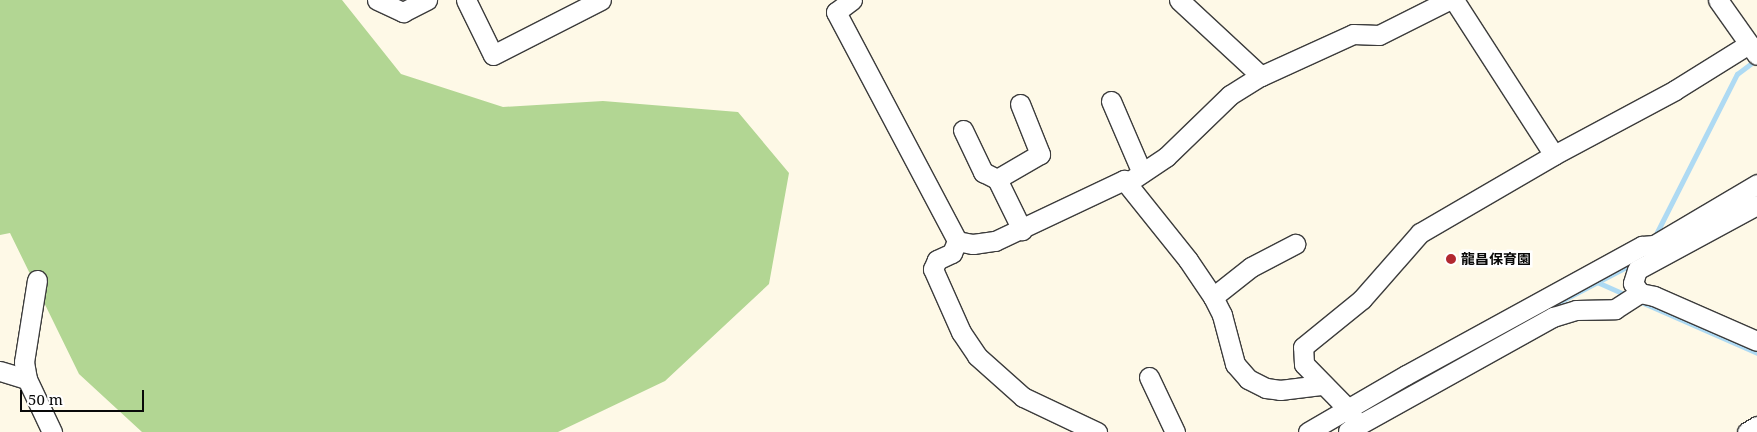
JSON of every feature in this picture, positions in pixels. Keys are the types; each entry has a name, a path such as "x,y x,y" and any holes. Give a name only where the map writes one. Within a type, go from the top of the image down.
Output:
{"street":[{"path":"377,0 403,12 427,0"},
{"path":"466,0 493,55 601,0"},
{"path":"852,0 836,12 957,241"},
{"path":"1179,0 1261,76"},
{"path":"957,241 972,244 995,241 1022,230 1116,182 1134,178 1166,157 1230,95 1261,76 1353,34 1380,35 1449,0"},
{"path":"1454,0 1554,155"},
{"path":"1351,420 1304,364 1303,347 1362,299 1420,232 1554,155 1754,49 1718,0"},
{"path":"1111,101 1134,178 1213,297 1222,315 1235,364 1248,379 1266,388 1280,390 1321,385"},
{"path":"996,179 1040,154 1020,104"},
{"path":"963,130 983,172 996,179 1022,230"},
{"path":"1635,297 1633,262 1651,245 1757,184"},
{"path":"1351,420 1633,262 1757,205"},
{"path":"957,241 952,253 938,260 933,269 961,332 977,356 1024,397 1098,432"},
{"path":"1213,297 1251,268 1295,244"},
{"path":"37,280 24,362 27,379 52,432"},
{"path":"1308,432 1351,420 1553,317 1576,310 1615,309 1635,297 1654,296 1757,341"},
{"path":"0,371 27,379"},
{"path":"1149,377 1175,432"},
{"path":"1747,432 1757,426"}],"green space":[{"path":"0,0 342,0 401,74 503,107 603,101 738,112 789,173 769,284 665,381 558,432 142,432 79,374 10,233 0,235"}],"waterway":[{"path":"1654,238 1737,74 1757,59"},
{"path":"1544,310 1634,263"},
{"path":"1597,282 1626,295"},
{"path":"1641,302 1757,353"}],"place":[{"name":"龍昌保育園","path":"1451,259"}]}
